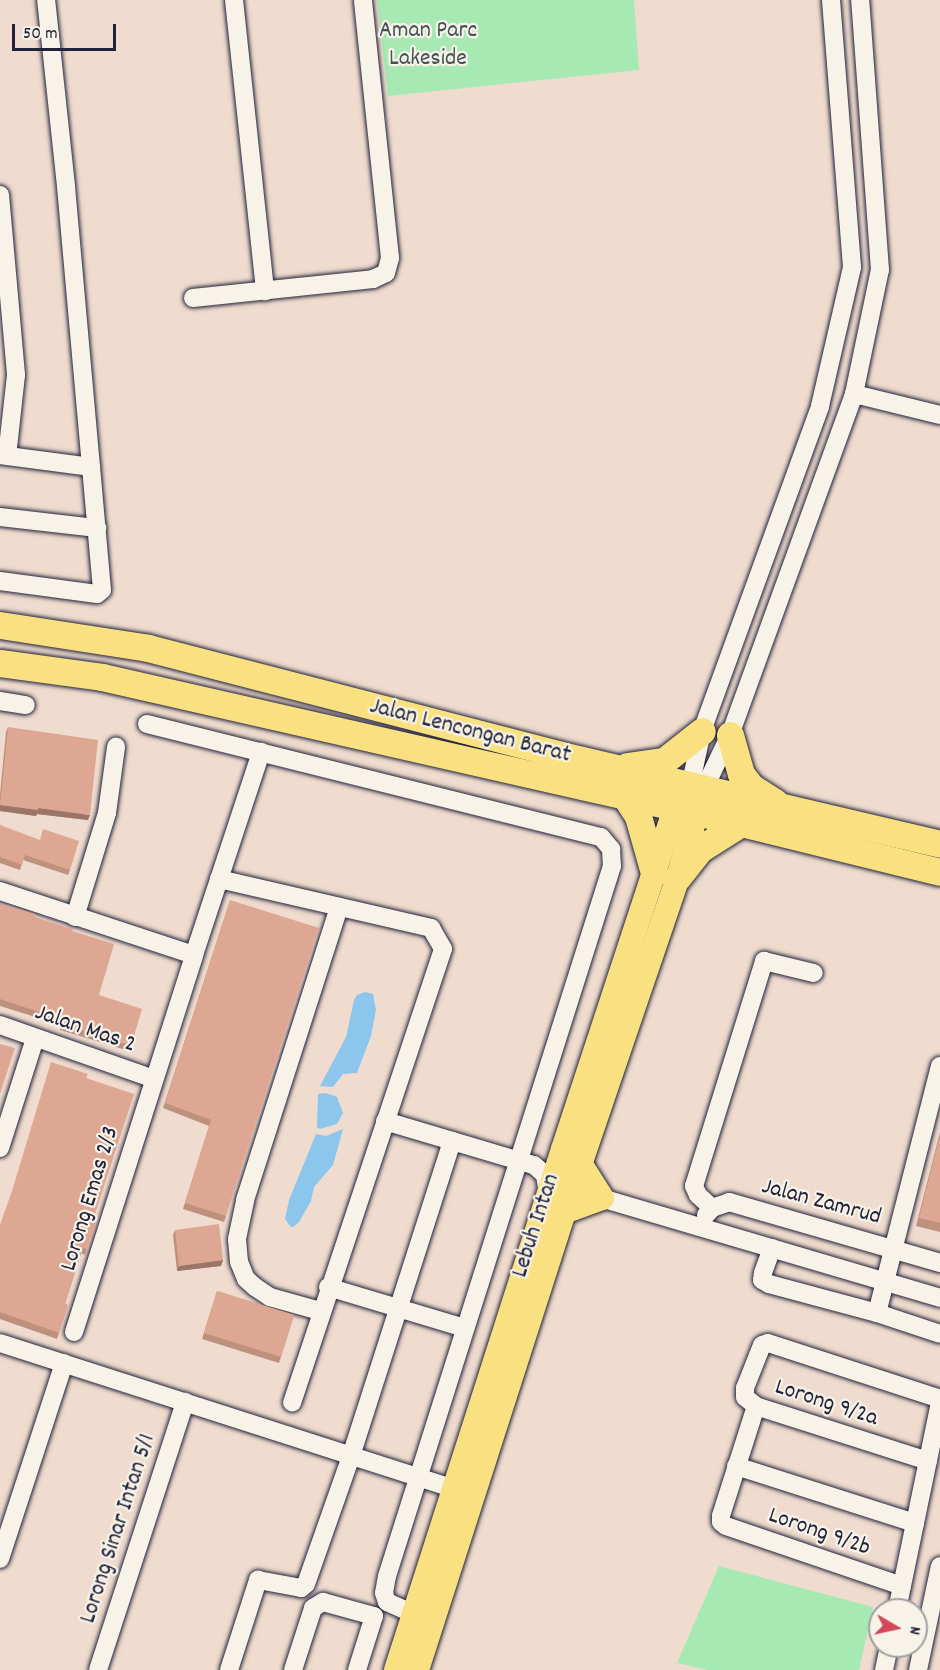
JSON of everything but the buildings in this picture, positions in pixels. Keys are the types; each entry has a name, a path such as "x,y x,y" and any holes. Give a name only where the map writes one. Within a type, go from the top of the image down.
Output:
{"highway":[{"name":"Jalan Lencongan Barat","path":"0,625 148,648 611,767 691,799 741,823 940,872"},
{"name":"Jalan Lencongan Barat","path":"0,663 102,677 624,796 691,799 783,808 940,844"},
{"path":"611,767 664,761 702,731"},
{"path":"730,735 741,774 751,786 783,808"},
{"path":"624,796 638,816 666,875 707,843 741,823"}],"main road":[{"name":"Lebuh Intan","path":"417,1670 462,1492 548,1194 571,1156 691,799"},
{"name":"Lebuh Intan","path":"396,1670 412,1613 462,1492 572,1189 571,1156"},
{"path":"564,1212 602,1198 571,1156"}],"street":[{"path":"0,581 97,594 102,590 46,0"},
{"path":"234,0 265,291"},
{"path":"193,298 373,279 386,273 390,258 363,0"},
{"path":"691,799 702,731 820,406 852,267 831,0"},
{"path":"691,799 730,735 854,394 880,270 860,0"},
{"path":"0,196 8,389 4,455 91,467"},
{"path":"854,394 940,416"},
{"path":"0,517 97,528"},
{"path":"0,701 26,705"},
{"path":"147,724 601,837 611,849 612,866 526,1163 465,1328 384,1593 387,1602 412,1613"},
{"path":"75,917 107,813 116,747"},
{"name":"Lorong Emas 2/3","path":"74,1332 261,752"},
{"path":"219,879 431,928 443,949 328,1287 292,1402"},
{"path":"0,891 194,955"},
{"path":"320,1311 270,1297 255,1287 246,1279 239,1262 237,1239 245,1200 339,907"},
{"path":"700,1227 712,1208 698,1195 694,1186 764,961 814,973"},
{"name":"Jalan Mas 2","path":"0,1025 154,1080"},
{"path":"0,1148 35,1038"},
{"path":"878,1313 940,1066"},
{"path":"385,1120 526,1163 545,1175 548,1194"},
{"path":"229,1670 258,1580 301,1588 306,1584 351,1456 452,1141"},
{"path":"526,1163 571,1156"},
{"path":"572,1189 886,1284 940,1298"},
{"name":"Jalan Zamrud","path":"712,1208 729,1202 896,1248 940,1263"},
{"path":"772,1248 762,1280 878,1313 940,1334"},
{"path":"328,1287 465,1328"},
{"path":"756,1407 745,1397 745,1388 762,1345 768,1342 940,1401 900,1598"},
{"path":"0,1343 462,1492"},
{"path":"0,1559 64,1363"},
{"name":"Lorong Sinar Intan 5/1","path":"98,1670 185,1402"},
{"name":"Lorong 9/2a","path":"721,1522 736,1466 756,1407 928,1461"},
{"path":"736,1466 915,1524"},
{"name":"Lorong 9/2b","path":"721,1522 726,1526 902,1586"},
{"path":"918,1670 940,1566"},
{"path":"293,1670 313,1608 319,1602 374,1616 357,1670"}],"green space":[{"name":"Aman Parc Lakeside","path":"377,0 634,0 639,70 388,96"},
{"path":"719,1566 868,1606 868,1630 859,1670 708,1670 677,1663"}],"water":[{"path":"365,992 373,994 376,1010 371,1036 357,1073 343,1074 333,1087 320,1086 346,1037 354,1000 357,995"},
{"path":"326,1093 337,1097 343,1113 337,1124 320,1129 317,1127 318,1094"},
{"path":"343,1129 333,1165 314,1187 311,1201 299,1222 293,1227 290,1226 285,1219 289,1200 316,1134 326,1136"}]}
